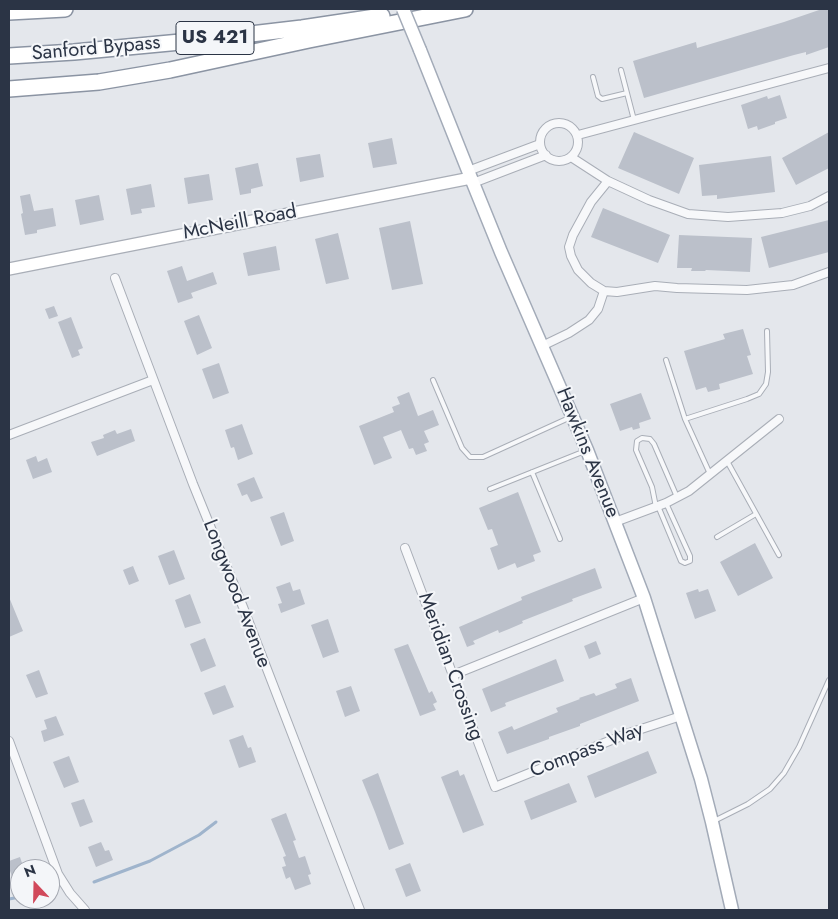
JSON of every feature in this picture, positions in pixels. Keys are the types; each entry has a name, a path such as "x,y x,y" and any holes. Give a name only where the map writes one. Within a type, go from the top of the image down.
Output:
{"highway":[{"path":"9,12 65,9"},
{"name":"Sanford Bypass","path":"9,56 191,41 302,28 421,9"},
{"path":"9,89 99,82 170,70 465,9"}],"main road":[{"name":"Hawkins Avenue","path":"403,9 471,178 587,450 644,598 701,779 732,910"}],"street":[{"path":"578,136 829,68"},
{"path":"563,122 569,124 574,128 578,136 579,146 576,152 565,160 552,160 542,151 540,137 546,127 551,124 563,122"},
{"path":"471,178 540,144"},
{"path":"471,178 546,155"},
{"path":"571,157 608,181 649,200 688,214 728,218 782,213 810,206 829,196"},
{"name":"McNeill Road","path":"9,269 471,178"},
{"path":"608,181 591,202 573,234 569,247 578,270 604,291 617,292 656,286 747,290 793,285 829,272"},
{"name":"Longwood Avenue","path":"115,278 193,484 243,607 360,910"},
{"path":"542,346 569,333 589,320 598,309 604,291"},
{"path":"9,435 153,380"},
{"path":"615,522 657,507 689,491 779,419"},
{"name":"Meridian Crossing","path":"405,548 495,787"},
{"path":"453,675 644,598"},
{"name":"Compass Way","path":"495,787 630,733 681,716"},
{"path":"9,741 58,874 70,893 85,910"}],"lane":[{"path":"621,70 634,120"},
{"path":"593,76 598,96 602,99 627,93"},
{"path":"685,419 759,394 766,384 768,372 766,331"},
{"path":"666,360 685,419 710,474"},
{"path":"433,380 462,448 470,457 483,457 573,417"},
{"path":"666,503 690,556 690,561 685,563 681,561 657,507 652,487 636,450 637,441 642,438 650,439 654,444 677,497"},
{"path":"490,489 587,450"},
{"path":"727,461 779,555"},
{"path":"532,472 560,539"},
{"path":"717,537 756,514"},
{"path":"712,822 748,804 770,789 784,773 799,747 829,680"}],"building":[{"path":"822,9 829,9 829,47 806,55 806,52 794,55 644,98 633,61 696,42 697,48"},
{"path":"780,95 787,118 758,130 757,126 748,129 741,105 767,96 768,99"},
{"path":"634,132 694,158 679,194 618,168"},
{"path":"829,132 829,168 796,185 782,158"},
{"path":"392,138 397,164 373,168 368,143"},
{"path":"320,154 324,177 300,182 296,158"},
{"path":"771,156 775,192 717,199 717,195 702,196 699,165"},
{"path":"258,163 263,186 251,189 251,193 240,195 235,168"},
{"path":"209,174 213,200 188,204 184,178"},
{"path":"151,184 155,207 141,209 142,213 131,215 126,189"},
{"path":"30,194 34,211 53,208 56,226 25,235 20,196"},
{"path":"99,195 104,220 80,225 75,200"},
{"path":"603,208 670,235 658,263 591,237"},
{"path":"829,220 829,252 769,268 761,237"},
{"path":"410,221 423,284 392,290 379,228"},
{"path":"338,233 349,279 326,284 315,239"},
{"path":"679,235 752,238 750,272 691,271 692,268 677,268"},
{"path":"276,246 280,270 248,276 243,253"},
{"path":"182,266 187,281 213,272 217,284 191,293 193,298 178,303 167,271"},
{"path":"54,306 58,316 49,319 45,309"},
{"path":"199,315 212,348 197,355 184,321"},
{"path":"71,317 83,348 78,350 80,355 72,358 58,322"},
{"path":"743,329 751,355 747,356 753,374 719,384 720,389 708,392 706,387 696,390 684,351 725,339 723,334"},
{"path":"219,363 229,393 213,399 202,369"},
{"path":"409,392 418,416 433,410 439,425 424,431 429,442 424,444 427,451 416,455 413,448 409,449 401,430 383,437 392,458 374,465 359,426 394,412 392,407 400,404 397,397"},
{"path":"641,393 651,419 639,423 640,428 633,430 632,427 620,431 610,404"},
{"path":"242,424 253,454 238,460 234,447 231,448 225,430"},
{"path":"131,429 135,441 97,456 91,442 104,438 103,435 115,430 117,434"},
{"path":"36,456 38,462 47,458 52,472 33,479 26,460"},
{"path":"254,477 263,498 251,502 247,494 242,496 237,484"},
{"path":"518,492 541,552 533,555 535,561 517,568 515,563 498,570 490,548 498,545 492,529 488,530 479,508"},
{"path":"284,512 294,541 281,546 270,517"},
{"path":"755,543 773,578 738,596 720,562"},
{"path":"174,550 185,579 169,585 158,556"},
{"path":"133,566 139,581 129,585 123,570"},
{"path":"595,568 602,588 522,621 523,623 509,629 499,633 498,630 473,641 475,644 467,647 459,627 522,600 521,597"},
{"path":"290,582 293,591 300,589 305,604 281,613 278,604 282,603 276,587"},
{"path":"698,589 699,592 708,589 716,611 695,619 686,593"},
{"path":"190,594 201,623 185,628 175,600"},
{"path":"9,597 23,631 9,637"},
{"path":"328,619 339,652 323,658 311,625"},
{"path":"205,638 216,666 201,672 190,644"},
{"path":"596,641 601,654 589,659 584,646"},
{"path":"408,644 429,693 432,691 437,702 433,704 436,710 420,716 394,649"},
{"path":"556,659 564,681 505,703 506,706 491,712 482,689"},
{"path":"39,670 48,694 36,698 26,675"},
{"path":"631,678 639,701 549,737 549,739 507,754 498,732 512,726 514,730 558,712 556,708 579,698 594,693 596,696 617,688 615,684"},
{"path":"225,685 234,707 213,715 204,693"},
{"path":"351,686 360,711 345,717 336,691"},
{"path":"56,716 64,735 44,742 41,731 47,729 44,720"},
{"path":"243,735 248,748 251,747 256,762 239,768 229,740"},
{"path":"648,751 657,773 595,798 587,776"},
{"path":"69,756 79,782 64,788 53,762"},
{"path":"458,770 460,776 464,774 484,825 463,833 441,777"},
{"path":"378,773 404,844 389,850 362,780"},
{"path":"569,783 577,802 531,820 524,801"},
{"path":"84,799 93,822 80,827 71,803"},
{"path":"286,813 296,840 293,841 299,858 305,856 311,874 308,875 311,884 295,890 290,877 286,879 282,867 286,866 283,857 286,856 271,819"},
{"path":"101,842 105,851 109,850 113,860 96,867 88,847"},
{"path":"410,863 421,891 406,897 395,869"}],"waterway":[{"path":"94,882 150,861 199,835 216,822"}]}
